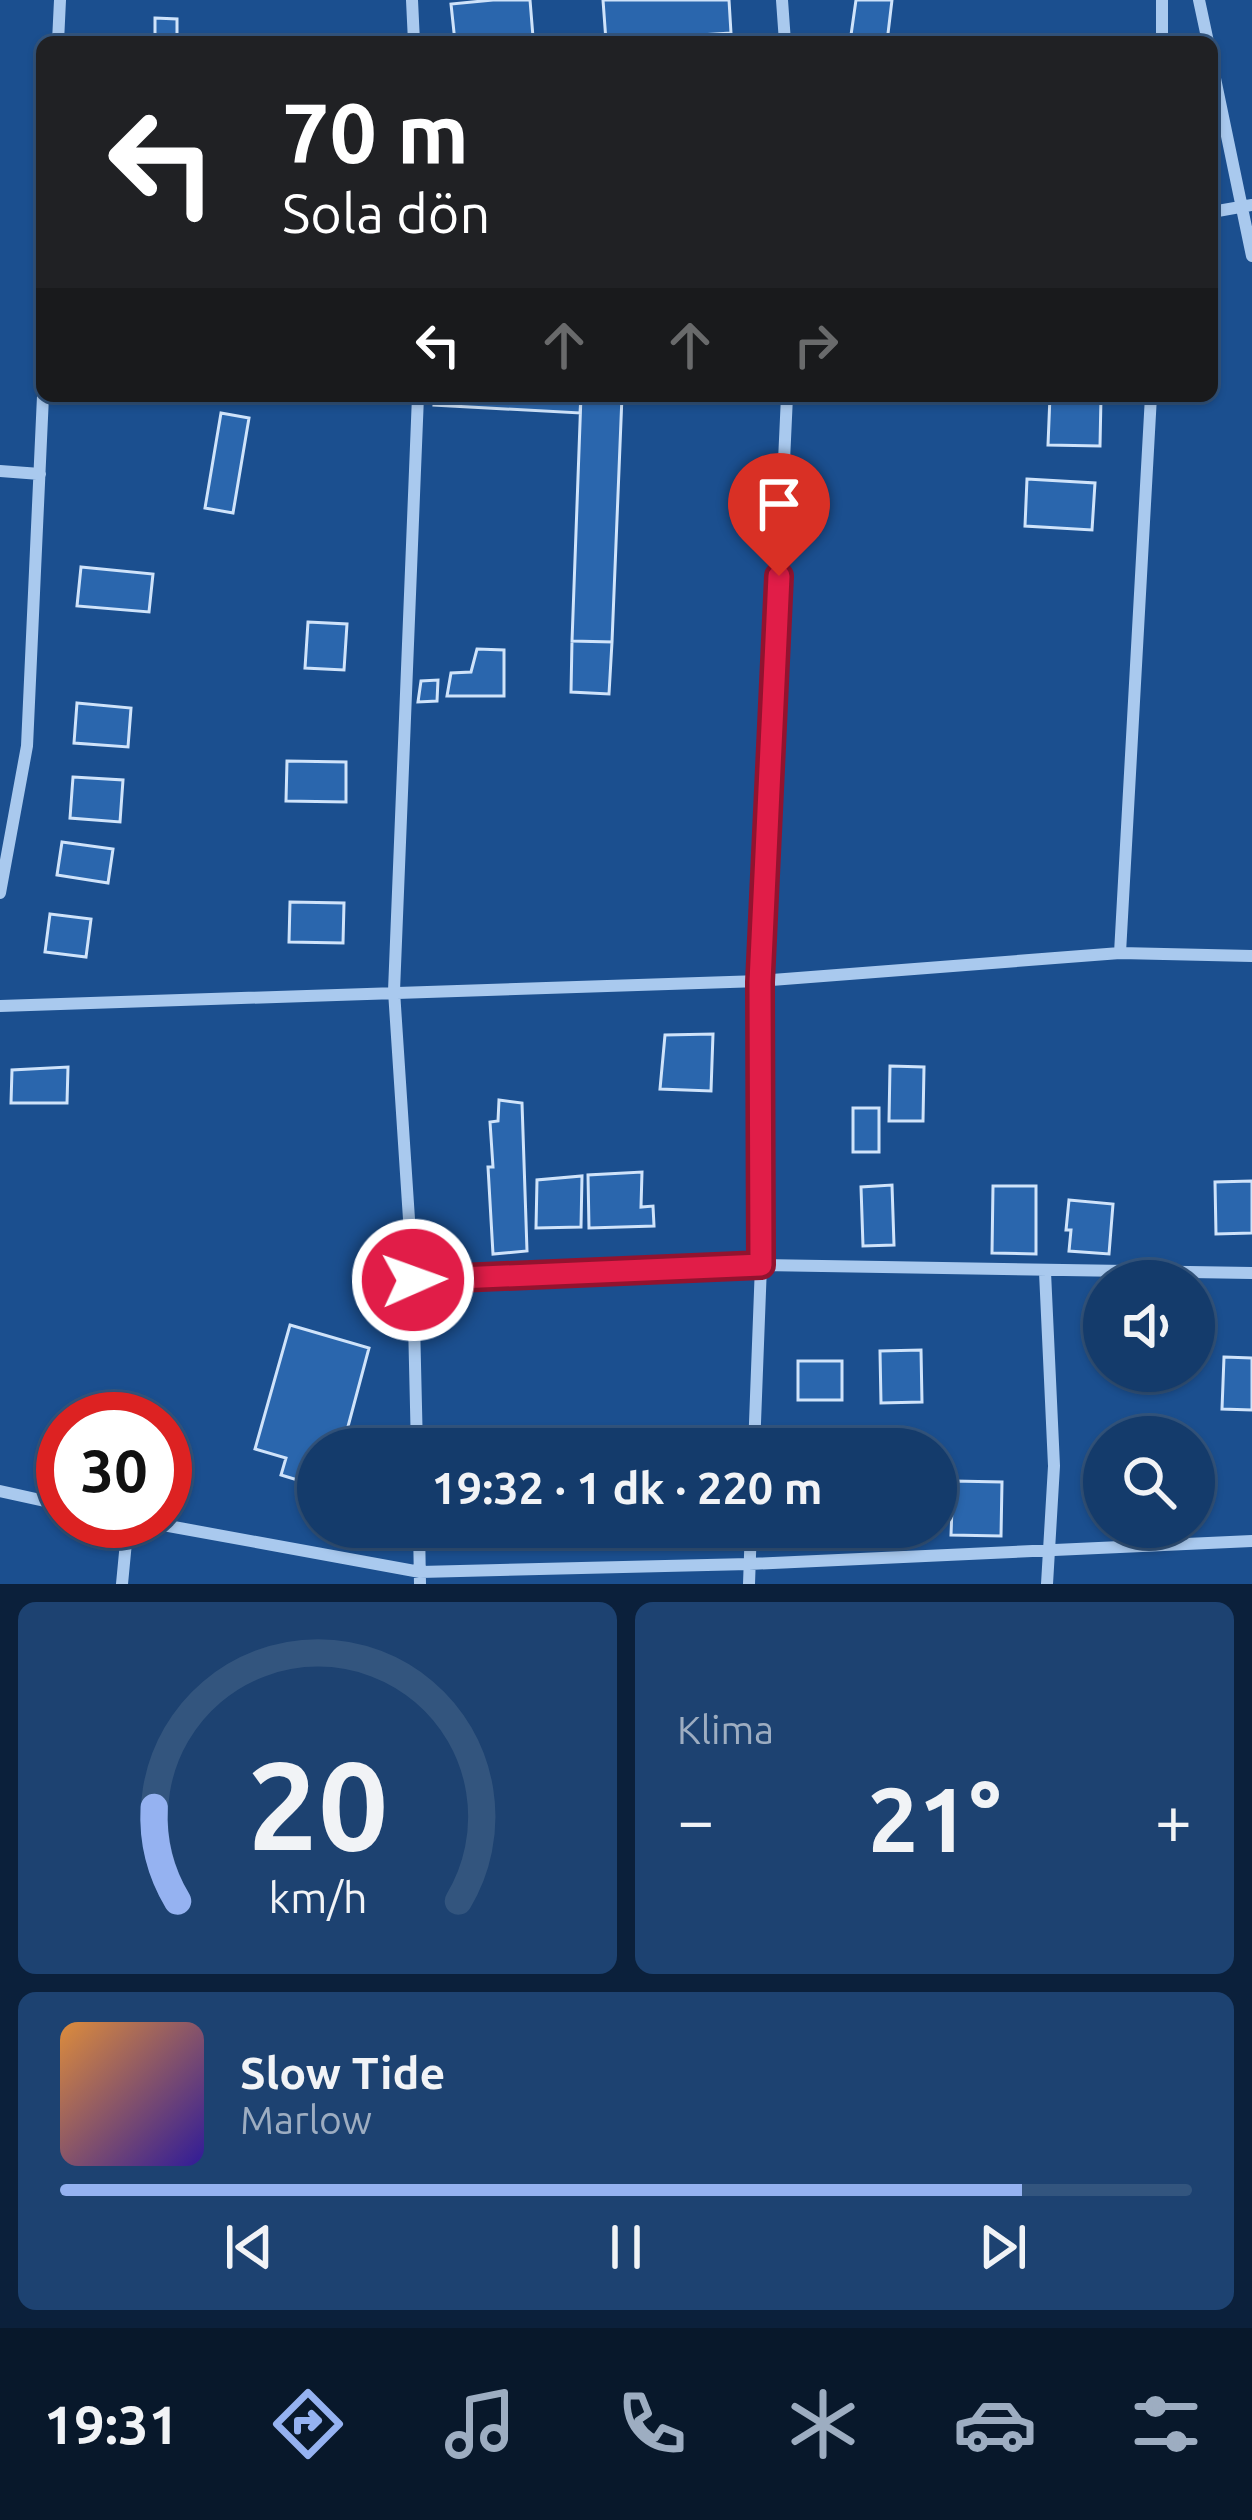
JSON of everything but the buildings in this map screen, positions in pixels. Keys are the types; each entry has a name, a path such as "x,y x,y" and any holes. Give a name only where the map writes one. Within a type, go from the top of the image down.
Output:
{"street":[{"path":"58,36 60,0"},
{"path":"412,0 414,36"},
{"path":"782,0 785,36"},
{"path":"1162,0 1162,36"},
{"path":"1199,0 1207,36"},
{"path":"1218,89 1246,206 1252,256"},
{"path":"0,893 27,746 43,402"},
{"path":"417,1428 413,1280 394,992 418,402"},
{"path":"755,1428 761,1265 760,982 787,402"},
{"path":"1120,953 1150,402"},
{"path":"0,471 40,474"},
{"path":"0,1006 760,982 1120,953 1252,956"},
{"path":"413,1280 761,1265 1252,1274"},
{"path":"1045,1271 1054,1466 1047,1584"},
{"path":"0,1491 36,1498"},
{"path":"192,1531 420,1578 1252,1541"},
{"path":"122,1584 125,1548"},
{"path":"419,1548 420,1578"},
{"path":"749,1584 750,1548"}],"route":[{"path":"413,1280 761,1265 760,982 779,576"}]}
